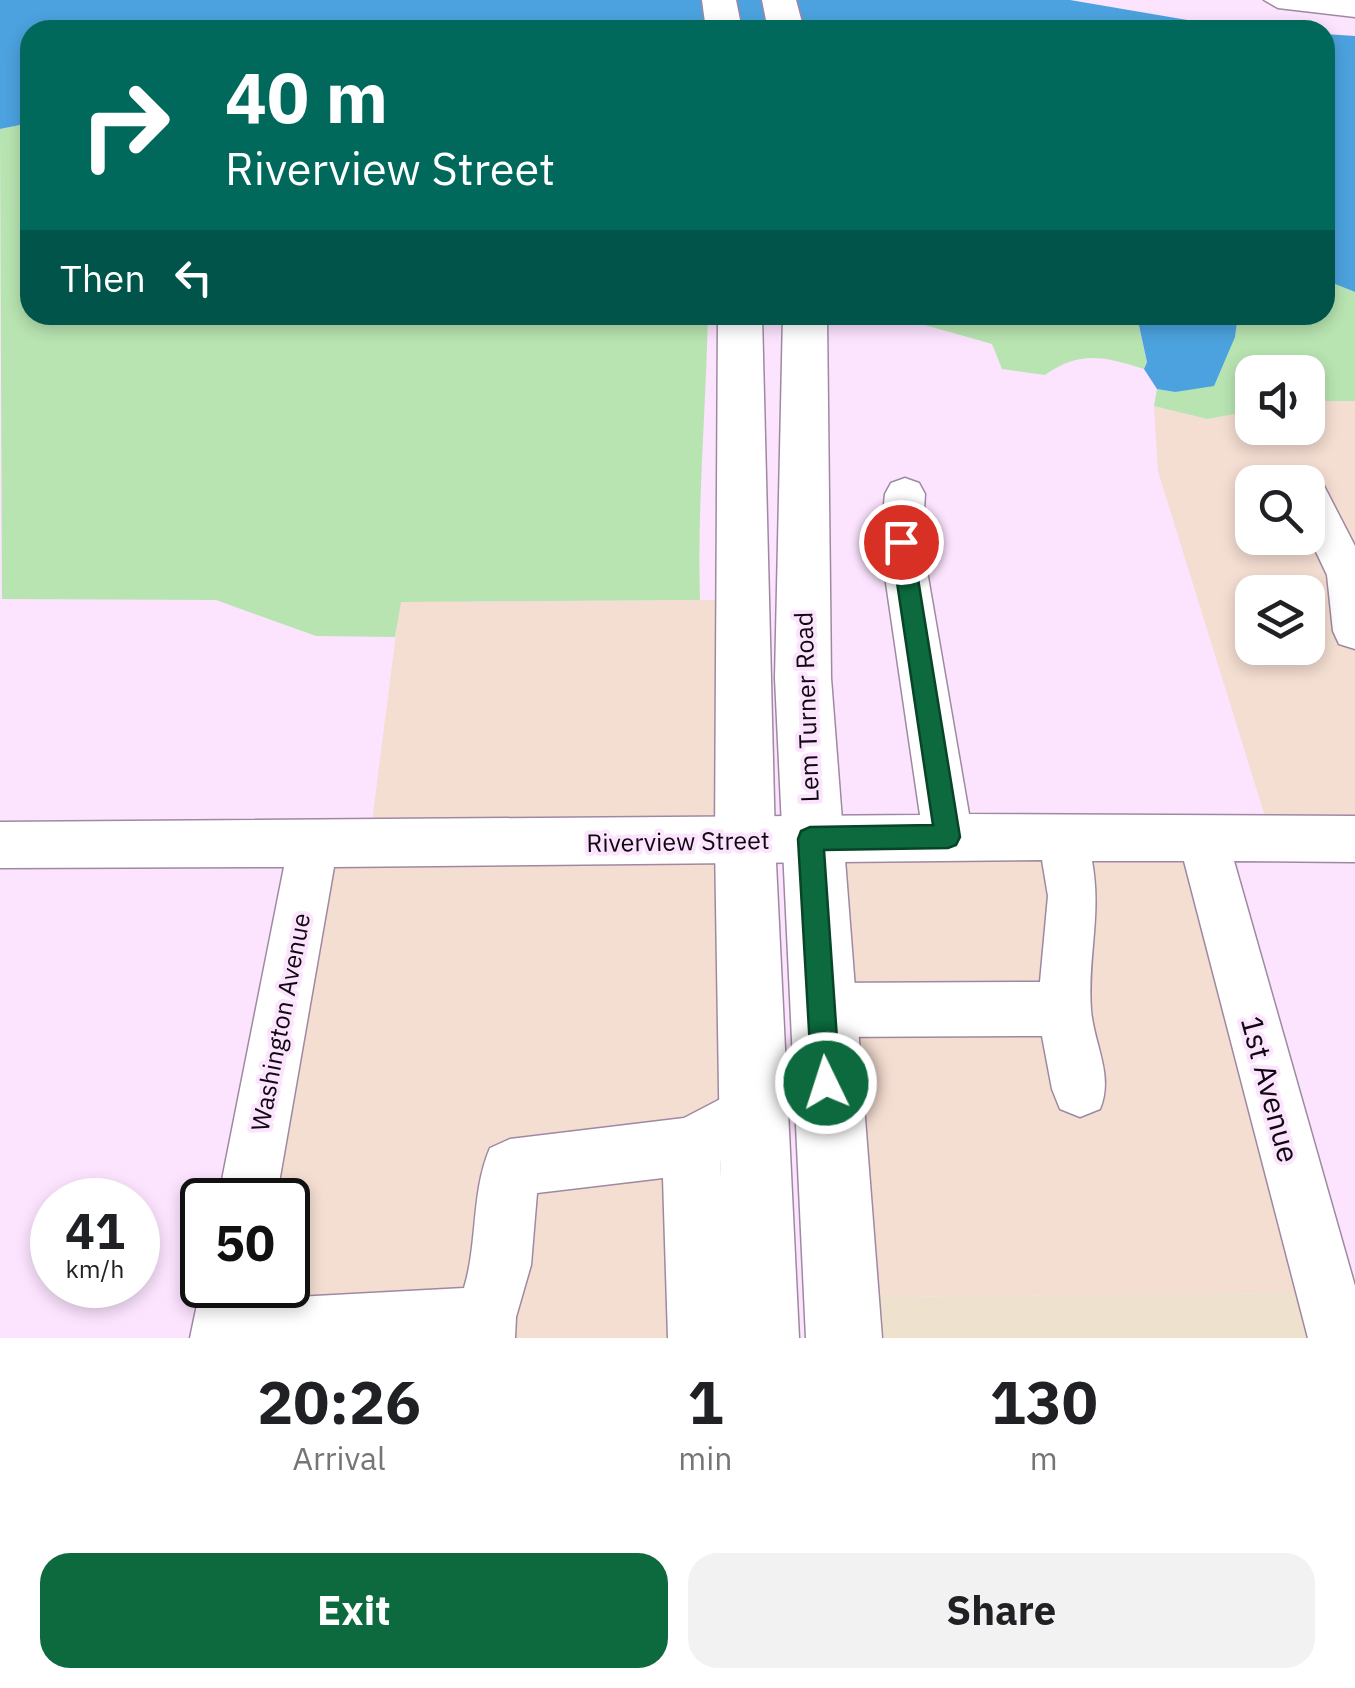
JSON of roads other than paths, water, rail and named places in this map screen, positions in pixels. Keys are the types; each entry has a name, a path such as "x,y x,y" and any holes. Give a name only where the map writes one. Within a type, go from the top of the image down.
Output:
{"main road":[{"name":"Lem Turner Road","path":"805,325 803,678 810,839 848,1009 844,1338"},
{"path":"730,1337 755,1109 745,842 741,330"}],"street":[{"path":"1278,0 1355,8"},
{"path":"905,494 901,542 948,837"},
{"path":"1325,525 1352,575 1355,631"},
{"name":"Riverview Street","path":"0,845 745,842 948,837 1355,840"},
{"path":"1062,838 1073,896 1064,1009 1080,1089"},
{"name":"1st Avenue","path":"1202,840 1339,1338"},
{"name":"Washington Avenue","path":"250,1178 312,844"},
{"path":"848,1009 1064,1009"},
{"path":"225,1318 484,1327 501,1265 510,1168 692,1146 755,1109"},
{"path":"692,1146 730,1337"}],"water":[{"path":"0,0 1070,0 1187,20 20,20 20,125 0,129"},
{"path":"1335,35 1355,36 1355,292 1335,284"},
{"path":"1139,325 1237,325 1214,386 1175,392 1157,389 1144,369 1147,362"}]}
